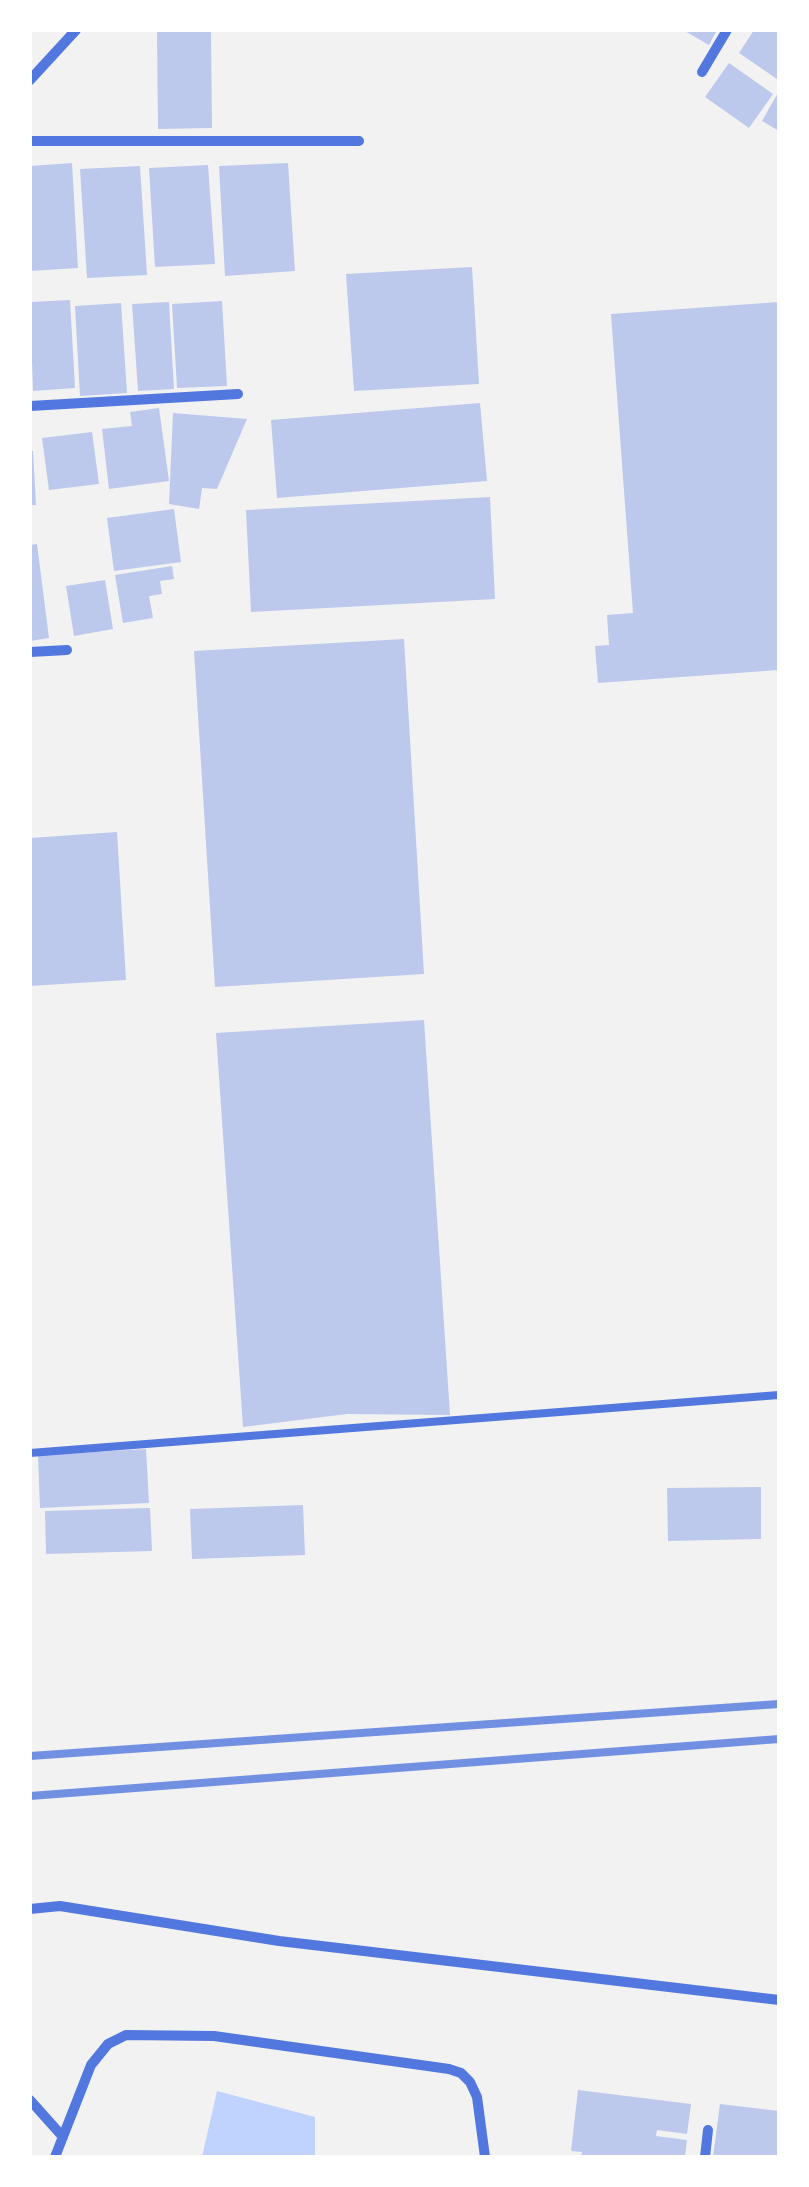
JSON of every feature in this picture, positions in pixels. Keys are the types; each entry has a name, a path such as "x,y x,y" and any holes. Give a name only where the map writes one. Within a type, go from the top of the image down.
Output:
{"street":[{"path":"30,80 76,30"},
{"path":"702,72 726,30"},
{"path":"30,141 359,141"},
{"path":"30,406 238,394"},
{"path":"30,652 67,650"},
{"path":"30,1909 60,1906 279,1941 779,2000"},
{"path":"56,2157 90,2065 108,2044 126,2034 214,2036 449,2069 470,2082 477,2097 485,2157"},
{"path":"30,2100 63,2137"},
{"path":"705,2157 708,2130"}],"lane":[{"path":"30,1453 779,1395"}],"water":[{"path":"217,2091 315,2117 315,2157 202,2157"}],"building":[{"path":"683,30 717,30 709,45"},
{"path":"754,30 779,30 777,79 739,53"},
{"path":"211,31 212,128 158,129 157,32"},
{"path":"729,63 773,94 749,128 705,97"},
{"path":"779,91 779,131 762,121"},
{"path":"72,163 78,268 30,271 30,166"},
{"path":"288,163 295,271 225,276 219,166"},
{"path":"208,165 215,264 155,267 149,168"},
{"path":"140,166 147,275 87,278 80,169"},
{"path":"472,267 479,384 354,391 346,274"},
{"path":"70,300 75,388 33,391 30,302"},
{"path":"222,301 227,386 177,388 172,304"},
{"path":"169,302 174,389 138,391 132,304"},
{"path":"779,302 779,670 598,683 595,646 609,645 607,615 633,613 611,314"},
{"path":"121,303 127,393 80,396 75,306"},
{"path":"480,403 487,481 277,498 271,420"},
{"path":"159,408 169,481 109,489 102,429 132,426 130,412"},
{"path":"173,413 247,419 217,489 202,488 199,509 169,504"},
{"path":"92,432 99,484 49,490 42,438"},
{"path":"33,451 36,505 30,505"},
{"path":"490,497 495,599 251,612 246,510"},
{"path":"174,509 181,562 114,571 107,518"},
{"path":"37,544 49,638 30,641 30,545"},
{"path":"172,566 174,579 160,581 162,594 149,596 153,618 123,623 115,575"},
{"path":"105,580 113,629 74,636 66,586"},
{"path":"404,639 424,974 215,987 194,651"},
{"path":"117,832 126,980 30,986 30,838"},
{"path":"424,1020 450,1415 347,1414 243,1427 216,1033"},
{"path":"146,1449 149,1503 40,1508 38,1455"},
{"path":"761,1487 761,1539 668,1541 667,1488"},
{"path":"303,1505 305,1555 192,1559 190,1509"},
{"path":"150,1508 152,1551 46,1554 45,1511"},
{"path":"578,2090 691,2104 687,2134 657,2130 656,2136 687,2140 685,2157 581,2157 582,2152 571,2151"},
{"path":"720,2104 779,2111 779,2157 713,2157"}],"railway":[{"path":"30,1756 779,1704"},
{"path":"30,1796 779,1739"}]}
